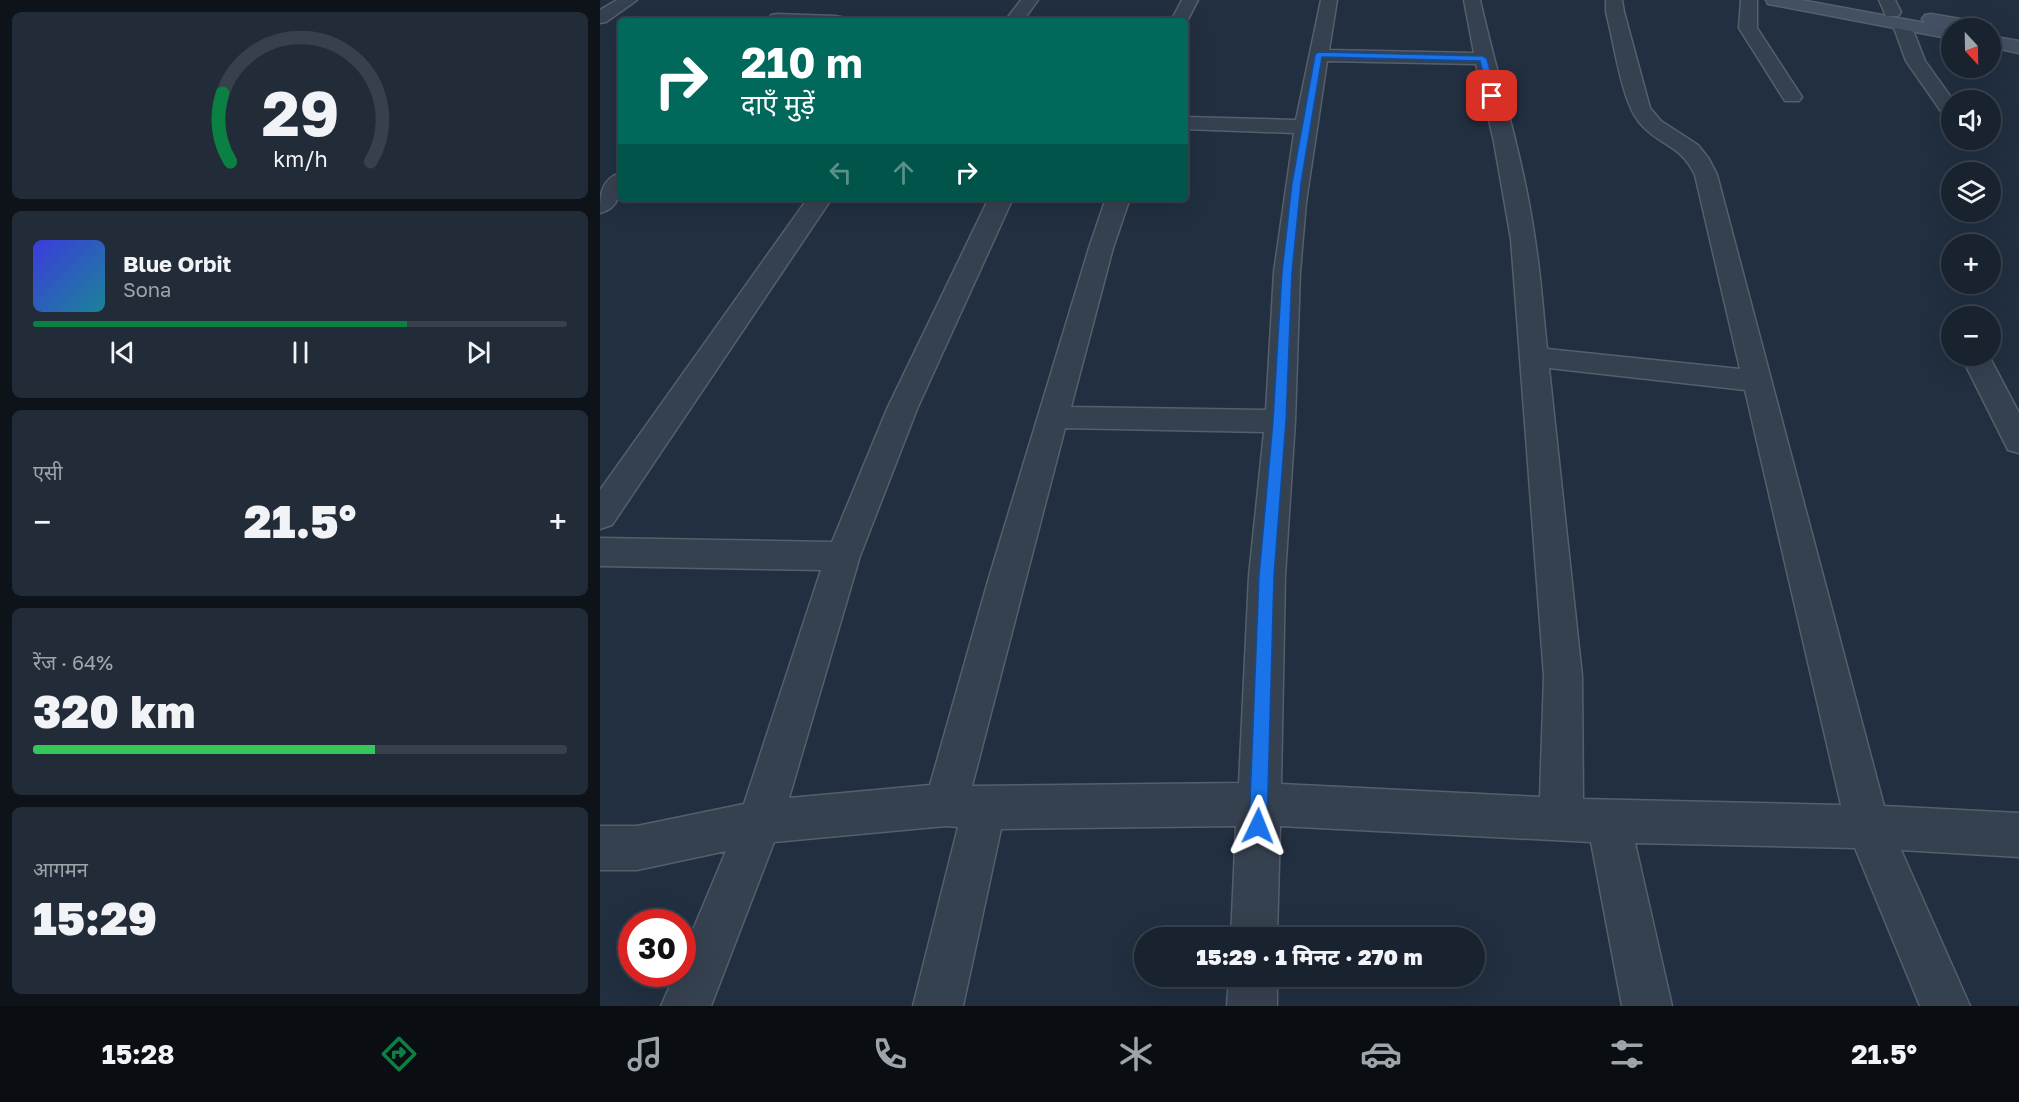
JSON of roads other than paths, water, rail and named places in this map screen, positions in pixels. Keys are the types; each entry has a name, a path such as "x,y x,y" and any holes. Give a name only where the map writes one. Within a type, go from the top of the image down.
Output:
{"street":[{"path":"601,16 629,0"},
{"path":"778,18 801,0"},
{"path":"1016,18 1030,0"},
{"path":"1181,18 1190,0"},
{"path":"1254,927 1266,576 1280,421 1287,272 1305,127 1329,0"},
{"path":"1472,0 1483,59 1504,142 1524,238 1563,676 1561,820"},
{"path":"1614,0 1615,12 1640,108 1647,121 1697,157 1706,175 1868,827 1945,1006"},
{"path":"1749,0 1748,28 1792,98"},
{"path":"1774,0 1894,12 1941,30"},
{"path":"1825,0 1941,20"},
{"path":"1894,12 1906,45 1941,98"},
{"path":"2001,32 2019,35"},
{"path":"2001,43 2019,47"},
{"path":"1318,55 1483,59"},
{"path":"1188,123 1305,127"},
{"path":"600,206 618,184"},
{"path":"600,516 818,201"},
{"path":"686,1006 760,822 843,556 902,409 1000,201"},
{"path":"938,1006 965,807 1006,581 1101,248 1117,201"},
{"path":"1534,357 1756,381"},
{"path":"1980,366 2019,442"},
{"path":"1054,417 1280,421"},
{"path":"600,552 843,556"},
{"path":"600,848 637,848 760,822 965,807 1258,804 1561,820 1868,827 2019,836"},
{"path":"1608,821 1647,1006"},
{"path":"1252,1006 1253,987"}]}
